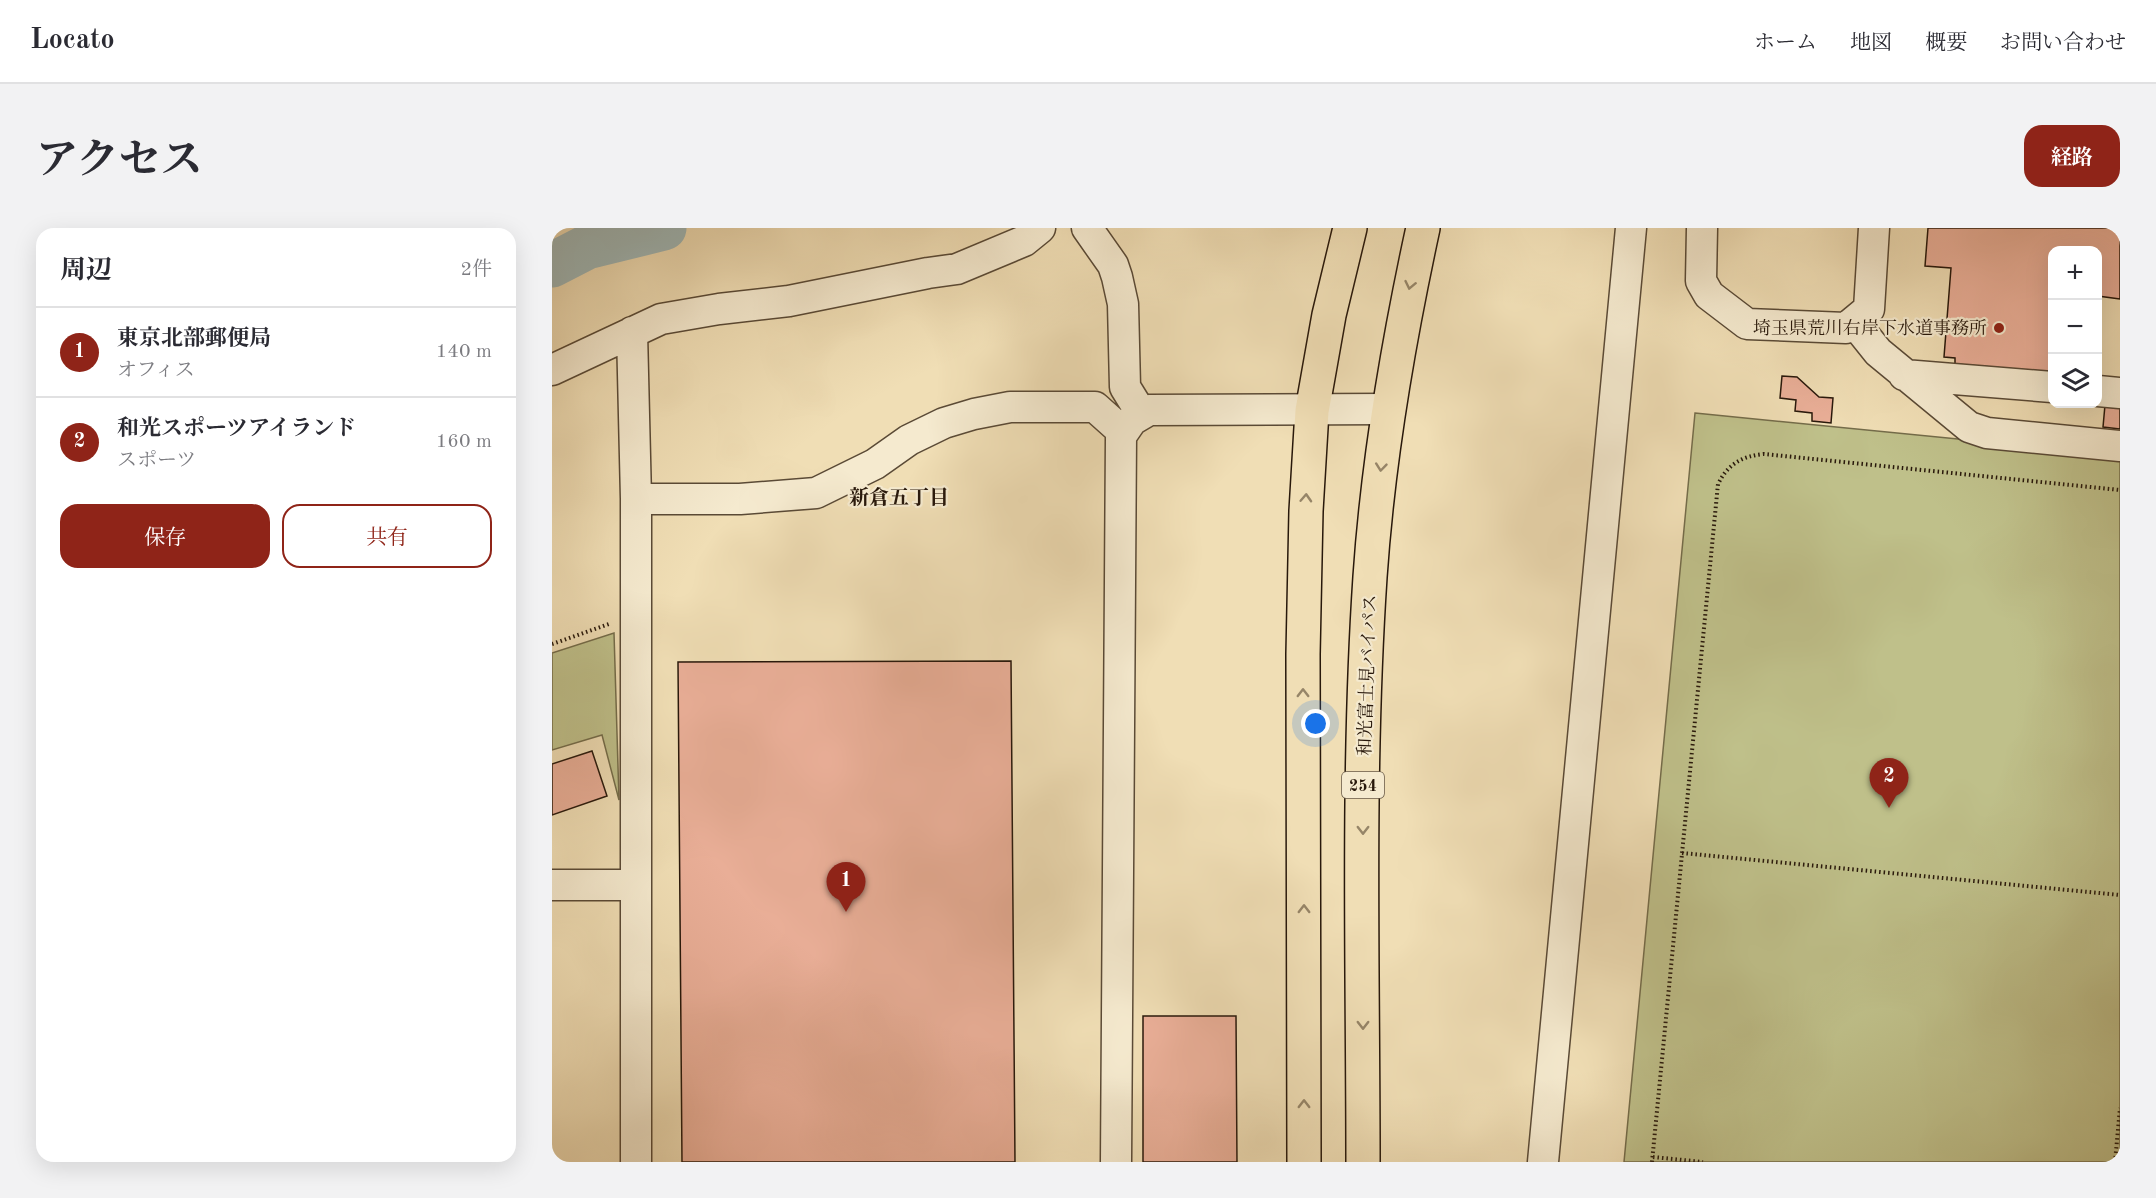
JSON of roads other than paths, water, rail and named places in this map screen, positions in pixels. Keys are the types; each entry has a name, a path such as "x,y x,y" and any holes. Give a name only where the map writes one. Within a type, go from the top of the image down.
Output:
{"highway":[{"path":"1304,1162 1303,597 1312,411 1331,306 1350,228"},
{"name":"和光富士見バイパス","path":"1364,1162 1363,794 1370,576 1388,409 1399,336 1423,228"}],"street":[{"path":"552,370 661,320 718,309 789,301 957,269 1024,241 1040,228"},
{"path":"1087,228 1113,265 1120,287 1123,304 1125,387 1132,423 1119,462 1116,1162"},
{"path":"1543,1162 1631,228"},
{"path":"1702,228 1701,281 1709,295 1747,324 1846,328 1869,309 1874,228"},
{"path":"1854,322 1878,352 1969,427 1987,433 2120,446"},
{"path":"632,332 636,499 636,1162"},
{"path":"1904,375 2048,387"},
{"path":"2102,391 2120,393"},
{"path":"636,499 740,499 816,493 850,478 909,440 944,423 1010,407 1095,407 1132,423"},
{"path":"1132,423 1149,410 1388,409"},
{"path":"552,885 636,885"}],"waterway":[{"path":"552,265 587,247 664,228"}],"place":[{"name":"埼玉県荒川右岸下水道事務所","path":"1999,328"},
{"name":"和光スポーツアイランド","path":"1889,808"},
{"name":"東京北部郵便局","path":"846,912"}],"district":[{"name":"新倉五丁目","path":"899,497"}]}
